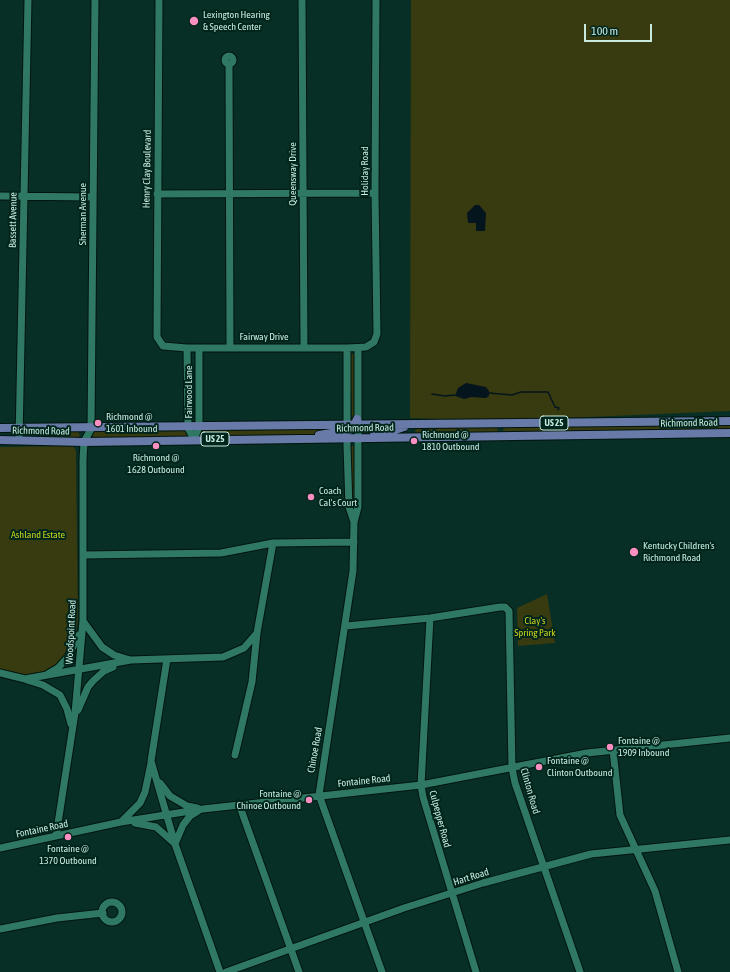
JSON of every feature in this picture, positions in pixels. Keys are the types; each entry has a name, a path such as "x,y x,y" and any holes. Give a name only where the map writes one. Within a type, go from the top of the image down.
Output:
{"main road":[{"name":"Richmond Road","path":"0,428 199,427 352,432 412,425 730,421"},
{"name":"Richmond Road","path":"0,440 84,442 304,438 332,432 730,433"}],"street":[{"name":"Bassett Avenue","path":"19,440 28,0"},
{"name":"Sherman Avenue","path":"91,428 95,0"},
{"name":"Henry Clay Boulevard","path":"157,337 159,0"},
{"name":"Queensway Drive","path":"302,0 304,347"},
{"name":"Holiday Road","path":"374,342 377,334 374,193 376,0"},
{"path":"229,64 230,347"},
{"path":"157,194 374,193"},
{"path":"0,196 93,197"},
{"name":"Fairway Drive","path":"157,337 163,346 187,348 358,348 366,347 374,342"},
{"name":"Fairwood Lane","path":"187,348 188,428 194,439"},
{"name":"Fairwood Lane","path":"194,439 199,427 199,348"},
{"path":"347,348 352,432"},
{"path":"352,432 358,348"},
{"name":"Woodspoint Road","path":"56,836 79,671 83,621 84,442 91,428"},
{"name":"Chinoe Road","path":"352,432 349,507 354,522"},
{"name":"Chinoe Road","path":"352,432 358,507 354,522 353,570 346,626 318,795 382,972"},
{"path":"83,555 221,553 273,543 354,542"},
{"path":"235,755 252,682 257,633 273,543"},
{"name":"Clinton Road","path":"430,618 498,608 507,608 510,611 512,768 515,783 580,972"},
{"path":"346,626 430,618"},
{"name":"Culpepper Road","path":"430,618 421,785 424,805 476,972"},
{"path":"83,621 102,647 114,655 131,660"},
{"path":"38,678 58,668 68,657 76,643 83,621"},
{"path":"238,652 250,642 257,633"},
{"path":"25,679 79,671 131,660 218,658 238,652 247,652 255,656"},
{"path":"121,822 131,814 140,803 144,792 152,761 167,659"},
{"path":"72,729 81,701 92,681 104,672 131,660"},
{"path":"0,673 43,685 60,695 68,709 72,729"},
{"name":"Fontaine Road","path":"0,848 121,822 203,809 318,795 421,785 574,755 730,738"},
{"path":"613,750 620,815 655,892 678,972"},
{"path":"152,761 161,786 170,796 187,806 203,809"},
{"path":"152,761 175,844 220,972"},
{"path":"240,804 299,972"},
{"path":"175,844 186,821 194,813 203,809"},
{"path":"121,822 142,823 156,827 175,844"},
{"name":"Hart Road","path":"226,972 290,948 452,893 591,854 730,840"},
{"path":"0,929 57,918 103,913"}],"green space":[{"path":"411,0 730,0 730,411 495,421 410,418"},
{"path":"350,354 354,354 355,357 355,418 352,419"},
{"path":"730,425 730,430 504,432 503,430 505,427"},
{"path":"495,427 498,429 497,433 416,434 415,431 417,428"},
{"path":"344,429 301,436 200,437 199,435 201,431"},
{"path":"185,431 189,436 94,438 92,435 94,432"},
{"path":"25,432 78,432 80,435 78,439 23,439 22,434"},
{"name":"Ashland Estate","path":"73,446 76,451 78,620 76,633 70,649 60,662 44,672 26,676 0,670 0,447"},
{"path":"350,446 355,446 355,505 353,505"},
{"name":"Clay's Spring Park","path":"547,594 555,643 518,646 517,608"}],"water":[{"path":"475,205 479,205 486,213 485,231 476,231 476,223 468,223 467,213"},
{"path":"466,383 486,387 489,391 489,396 486,398 471,397 464,399 455,396 458,388"}],"waterway":[{"path":"489,393 512,395 521,392 548,392 555,407 559,408 558,410"},
{"path":"432,394 445,396 455,395"}],"place":[{"name":"Lexington Hearing & Speech Center","path":"194,21"},
{"name":"Richmond @ 1601 Inbound","path":"98,423"},
{"name":"Richmond @ 1810 Outbound","path":"414,441"},
{"name":"Richmond @ 1628 Outbound","path":"156,446"},
{"name":"Coach Cal's Court","path":"311,497"},
{"name":"Kentucky Children's Richmond Road","path":"634,552"},
{"name":"Fontaine @ 1909 Inbound","path":"610,747"},
{"name":"Fontaine @ Clinton Outbound","path":"539,767"},
{"name":"Fontaine @ Chinoe Outbound","path":"309,800"},
{"name":"Fontaine @ 1370 Outbound","path":"68,837"}]}
